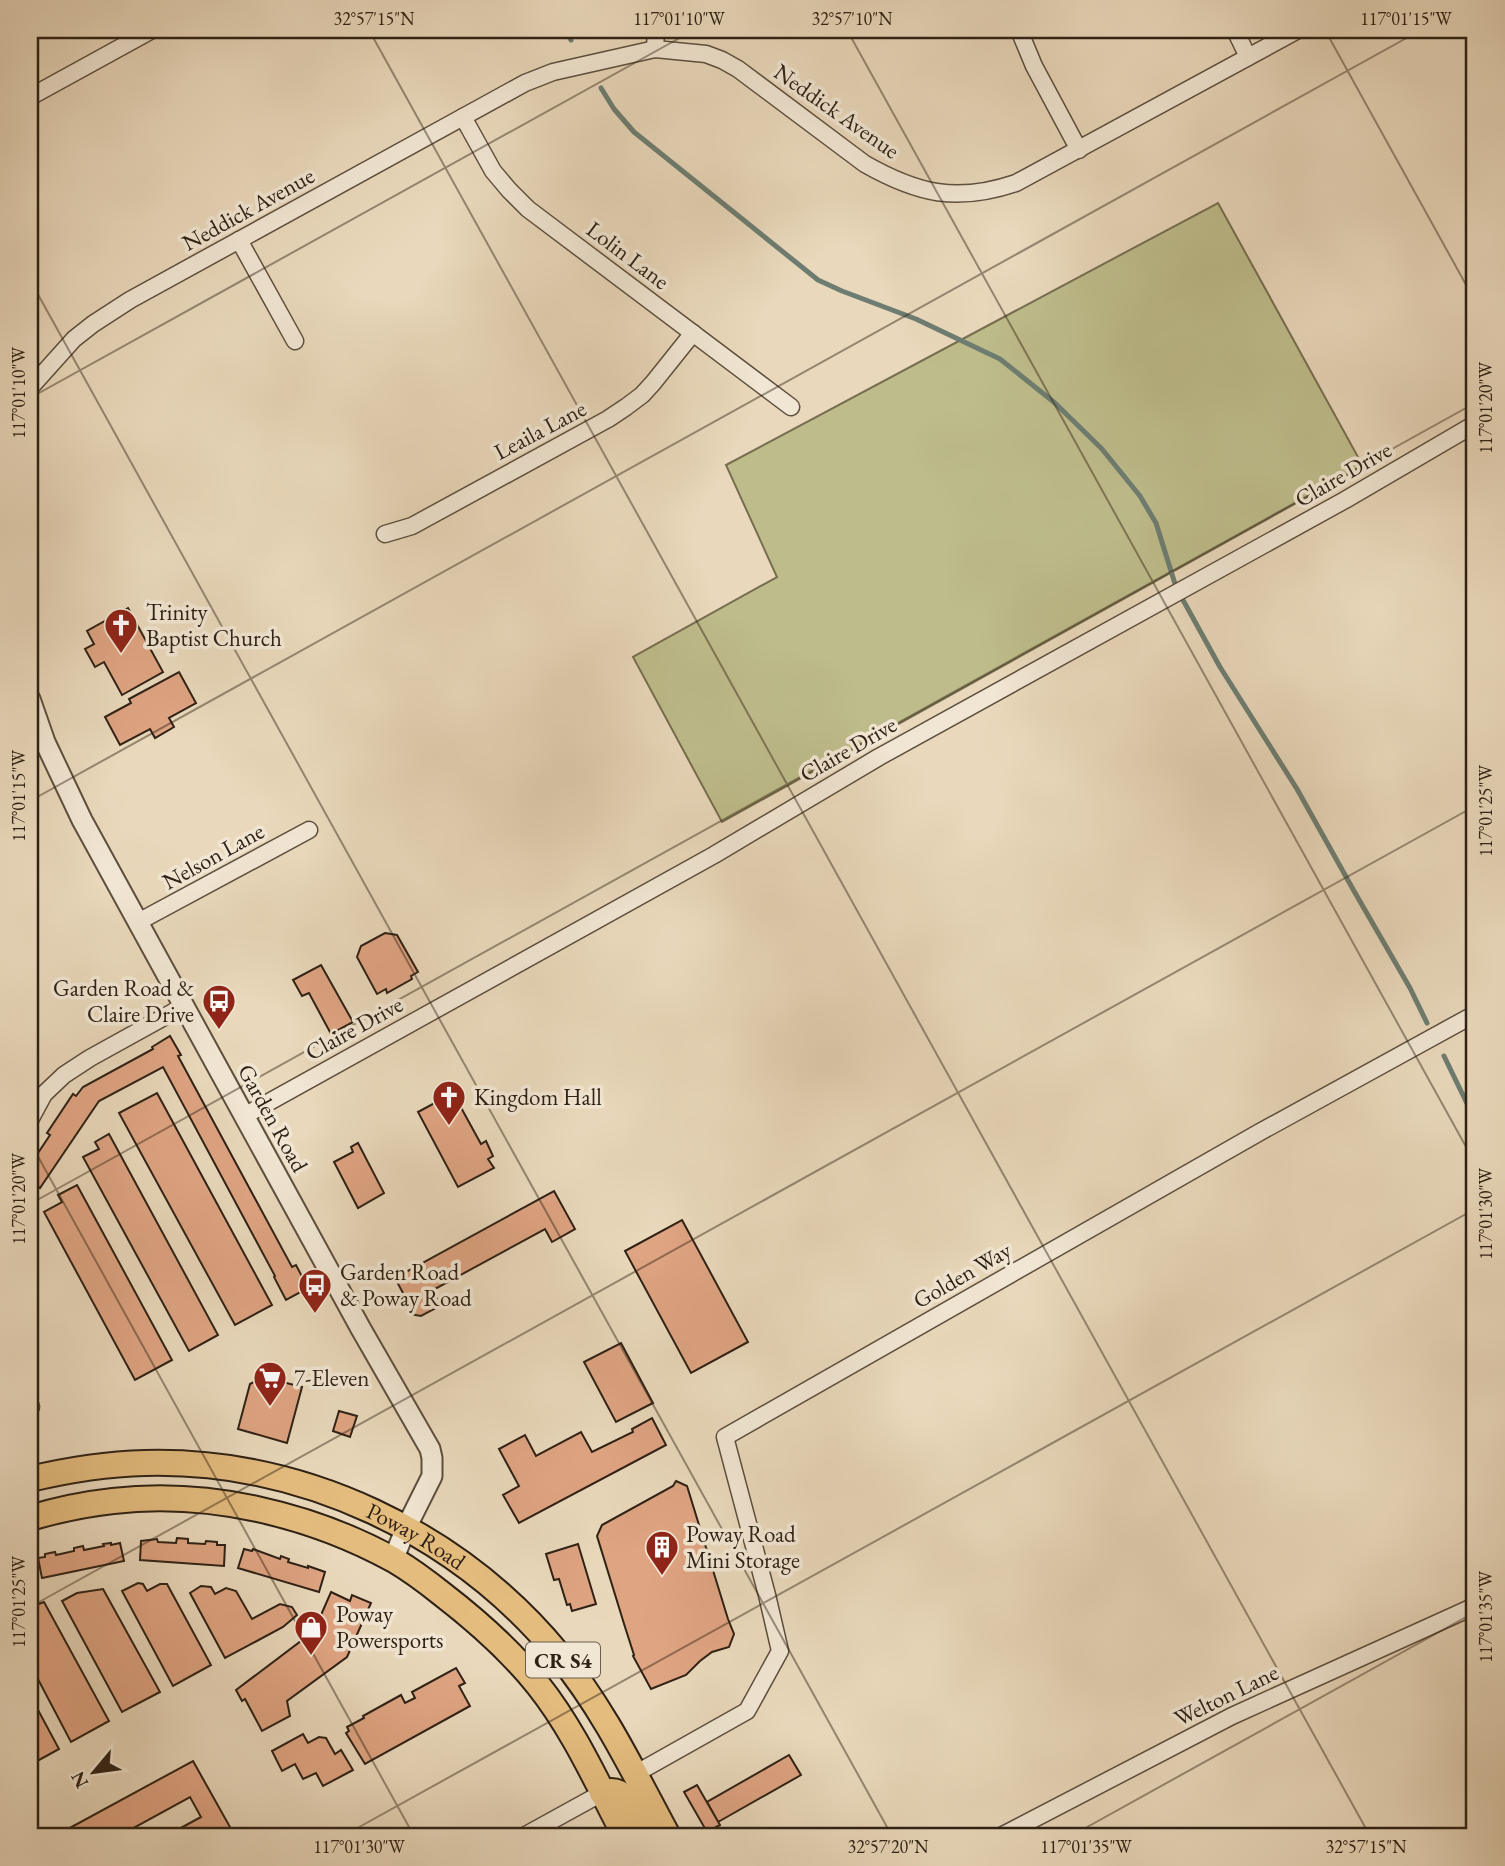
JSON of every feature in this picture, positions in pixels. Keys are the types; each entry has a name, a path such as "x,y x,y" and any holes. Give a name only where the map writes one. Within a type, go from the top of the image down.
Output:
{"main road":[{"name":"Poway Road","path":"30,1479 81,1469 145,1463 229,1468 315,1488 364,1506 406,1528 439,1547 486,1582 543,1637 588,1694 668,1836"},
{"name":"Poway Road","path":"30,1518 58,1510 115,1501 170,1499 211,1502 289,1517 322,1528 393,1560 431,1586 492,1635 539,1687 569,1731 625,1836"},
{"path":"492,1635 508,1639 534,1659 565,1700 613,1775 627,1779 635,1774"},
{"path":"602,1793 610,1790 628,1799 648,1836"}],"street":[{"path":"30,97 152,30"},
{"path":"655,49 656,30"},
{"path":"1019,30 1034,66 1079,150"},
{"path":"1235,30 1248,57"},
{"name":"Neddick Avenue","path":"30,387 74,339 130,300 525,83 553,72 655,49 706,54 738,68 865,164 898,182 917,188 960,194 997,190 1016,183 1298,30"},
{"name":"Lolin Lane","path":"463,117 493,171 528,209 791,407"},
{"path":"239,240 295,341"},
{"name":"Leaila Lane","path":"385,534 411,526 608,419 642,395 693,333"},
{"name":"Claire Drive","path":"244,1116 714,855 878,757 1345,500 1475,424"},
{"name":"Garden Road","path":"32,711 69,795 361,1329 430,1449 432,1476 393,1560"},
{"name":"Nelson Lane","path":"138,922 309,830"},
{"path":"30,1120 44,1094 64,1075 184,1006"},
{"name":"Golden Way","path":"635,1774 747,1711 780,1651 725,1437 1260,1132 1475,1014"},
{"name":"Welton Lane","path":"1001,1836 1232,1716 1475,1605"},
{"path":"524,1836 602,1793"}],"shaded area":[{"path":"1218,203 1363,466 722,822 633,657 777,577 726,465"}],"building":[{"name":"Trinity Baptist Church","path":"128,608 163,672 122,695 104,662 95,667 85,649 94,644 87,631"},
{"path":"179,672 196,703 169,718 174,727 155,738 150,729 120,745 105,717 131,703 129,699"},
{"path":"385,933 397,935 418,972 411,976 412,979 387,993 386,989 377,994 357,957 361,946"},
{"path":"321,965 353,1022 331,1034 309,993 302,996 293,980"},
{"path":"170,1036 181,1055 178,1056 292,1267 296,1265 308,1288 286,1300 163,1067 99,1101 40,1188 30,1180 30,1165 73,1094 76,1096 83,1087 153,1049 152,1047"},
{"path":"157,1093 272,1305 235,1325 119,1113"},
{"name":"Kingdom Hall","path":"453,1093 481,1144 486,1141 493,1156 488,1159 494,1168 458,1187 418,1112"},
{"path":"109,1134 218,1335 189,1351 83,1157 99,1149 95,1142"},
{"path":"358,1143 384,1193 358,1208 334,1162 353,1152 351,1147"},
{"path":"77,1185 172,1360 135,1380 44,1212 62,1202 58,1195"},
{"path":"554,1191 575,1229 552,1242 545,1229 433,1290 440,1302 436,1304 438,1307 421,1316 410,1314 395,1278"},
{"path":"682,1220 748,1342 691,1373 625,1251"},
{"path":"621,1343 653,1403 616,1422 584,1362"},
{"name":"7-Eleven","path":"263,1377 302,1387 287,1443 238,1429 250,1384"},
{"name":"7-Eleven","path":"339,1411 357,1416 350,1437 333,1431"},
{"path":"652,1418 666,1445 519,1523 503,1495 519,1486 499,1449 525,1435 536,1456 581,1432 592,1452 633,1432 632,1429"},
{"name":"Poway Road Mini Storage","path":"676,1481 687,1486 734,1634 729,1647 712,1652 686,1675 651,1689 633,1656 597,1536 602,1525 673,1486"},
{"path":"177,1538 188,1539 188,1543 205,1544 206,1541 225,1545 224,1566 140,1560 141,1541 157,1539 158,1542 176,1543"},
{"path":"120,1543 124,1561 42,1578 38,1558 45,1557 45,1554 55,1552 56,1555 83,1546 84,1550"},
{"path":"578,1544 596,1604 572,1611 570,1604 567,1605 559,1579 554,1580 546,1554"},
{"path":"244,1549 253,1549 280,1559 281,1556 289,1559 288,1562 325,1572 319,1592 238,1568"},
{"path":"138,1583 143,1584 147,1591 160,1584 167,1584 211,1665 173,1686 122,1591"},
{"path":"201,1586 211,1587 215,1594 226,1588 236,1591 252,1619 280,1604 292,1607 297,1615 283,1627 225,1658 190,1593"},
{"path":"103,1589 160,1692 122,1712 62,1601 77,1593"},
{"path":"331,1592 350,1601 352,1595 371,1603 347,1657 287,1701 290,1716 262,1731 245,1699 242,1701 236,1690 314,1631"},
{"path":"44,1602 109,1721 71,1742 30,1664 30,1607"},
{"path":"456,1668 465,1683 459,1686 470,1706 365,1764 346,1733 349,1731 347,1727 401,1695 405,1703 415,1698 412,1692"},
{"path":"30,1695 59,1749 30,1765"},
{"path":"303,1734 308,1743 319,1737 326,1738 335,1754 341,1750 353,1770 323,1786 316,1773 303,1779 295,1764 282,1771 272,1751"},
{"path":"789,1755 801,1775 718,1822 707,1802"},
{"path":"193,1761 235,1836 166,1836 201,1817 190,1797 119,1836 55,1836"},
{"path":"697,1785 720,1825 707,1832 684,1792"}],"waterway":[{"path":"565,30 571,40"},
{"path":"601,88 614,109 634,132 818,280 916,319 1000,359 1055,403 1102,449 1140,496 1156,523 1176,587"},
{"path":"1183,600 1220,667 1297,789 1410,988 1427,1023"},
{"path":"1444,1056 1475,1120"}],"place":[{"name":"Trinity Baptist Church","path":"121,655"},
{"name":"Garden Road & Claire Drive","path":"219,1031"},
{"name":"Kingdom Hall","path":"449,1127"},
{"name":"Garden Road & Poway Road","path":"315,1315"},
{"name":"7-Eleven","path":"270,1408"},
{"name":"Poway Road Mini Storage","path":"662,1577"},
{"name":"Poway Powersports","path":"311,1657"}]}
